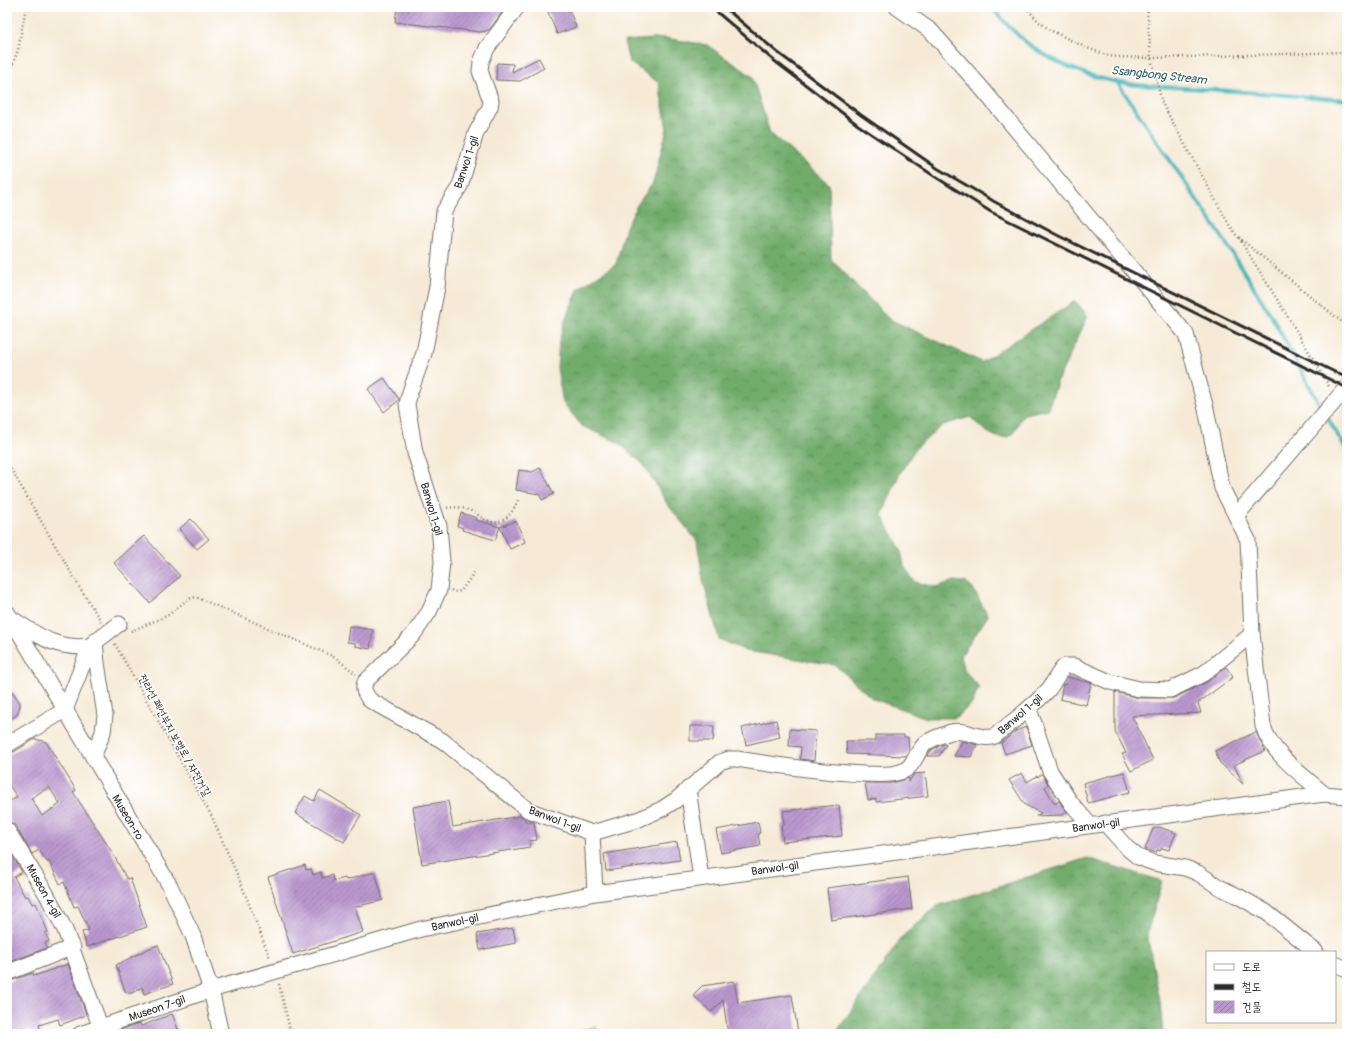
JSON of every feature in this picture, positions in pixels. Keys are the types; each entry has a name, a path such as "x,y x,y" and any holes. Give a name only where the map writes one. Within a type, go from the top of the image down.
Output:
{"street":[{"name":"Banwol 1-gil","path":"517,7 487,48 481,62 480,71 491,100 490,107 476,133 460,186 444,211 437,287 423,357 408,399 407,409 412,442 439,526 442,562 440,586 434,602 413,635 365,682 365,694 371,701 443,741 528,810 535,814 592,833 637,820 662,809 720,762 737,759 816,771 882,774 900,772 905,770 911,764 922,746 932,739 957,731 963,731 990,738 1029,709 1049,689 1065,666 1074,666 1110,682 1139,689 1170,690 1203,674 1252,634"},
{"path":"897,7 930,31 979,85 1186,334 1206,409 1222,488 1248,540 1252,634 1262,722 1266,735 1278,753 1324,794"},
{"path":"1236,516 1347,387"},
{"path":"9,615 41,637 54,643 68,646 93,643 118,630"},
{"name":"Museon-ro","path":"9,615 170,886 193,936 211,990 221,1034"},
{"path":"7,745 65,710 93,643"},
{"path":"93,643 105,715 102,732 93,757"},
{"path":"1029,709 1050,771 1071,803 1138,857 1154,863 1185,868 1198,873 1219,887 1266,912 1315,951"},
{"path":"688,789 701,878"},
{"name":"Banwol-gil","path":"211,990 421,929 595,893 1324,794 1347,796"},
{"path":"592,833 595,893"},
{"name":"Museon 4-gil","path":"9,836 47,895 72,947 102,1030"},
{"path":"7,973 72,947"},
{"path":"1336,964 1347,969"},
{"name":"Museon 7-gil","path":"80,1034 102,1030 211,990"}],"path":[{"path":"7,79 18,50 26,7"},
{"path":"1026,7 1038,21 1050,30 1085,47 1118,57 1151,58 1347,52"},
{"path":"1147,7 1151,58 1162,103 1227,221 1296,330 1334,402 1347,418"},
{"path":"1237,236 1347,326"},
{"name":"전라선 폐선부지 보행로 / 자전거길","path":"7,462 78,585 118,630 212,817 240,881 276,971 290,1034"},
{"path":"435,511 460,508 472,511 488,521 495,522 505,519 511,514 518,500"},
{"path":"440,586 454,592 461,591 475,571"},
{"path":"118,630 161,619 168,616 188,599 196,597 330,655 365,682"}],"green space":[{"path":"665,38 707,45 752,76 770,133 829,184 831,259 889,319 982,362 1075,301 1088,316 1058,380 1048,409 1024,414 1013,433 1008,437 1002,438 990,434 970,417 943,425 916,448 900,473 882,515 901,550 904,566 915,582 936,587 954,581 965,582 974,590 988,616 960,657 964,670 979,687 972,704 955,718 927,718 873,699 835,665 746,651 719,639 703,580 697,541 668,505 643,464 619,443 582,426 563,403 557,368 559,341 567,315 579,288 616,264 626,227 637,205 653,183 667,129 659,83 629,62 624,41"},
{"path":"1087,858 1162,881 1147,934 1160,1002 1163,1034 835,1034 903,936 937,906"},
{"path":"596,1026 598,1034 568,1034"}],"building":[{"path":"397,7 506,7 490,29 480,32 395,22"},
{"path":"561,7 568,7 576,27 557,34 548,12"},
{"path":"539,58 544,68 520,81 496,80 497,63 513,64 512,72"},
{"path":"384,378 399,399 384,412 368,389"},
{"path":"540,468 554,494 542,500 539,494 516,490 519,470 532,472"},
{"path":"461,513 477,518 476,520 500,527 495,540 462,530 463,528 457,526"},
{"path":"191,519 209,539 197,549 179,529"},
{"path":"516,521 525,542 510,549 500,527"},
{"path":"144,536 180,576 150,603 114,563"},
{"path":"349,626 373,630 370,649 355,646 355,643 347,642"},
{"path":"1226,667 1233,677 1198,703 1201,713 1132,716 1153,760 1131,771 1122,754 1126,753 1115,731 1115,692 1139,698 1174,698 1207,682"},
{"path":"1067,677 1091,683 1086,705 1060,699 1063,684 1065,685"},
{"path":"7,683 20,703 20,706 17,715 7,721"},
{"path":"776,720 780,737 746,745 742,728"},
{"path":"690,726 714,726 713,741 690,741"},
{"path":"1026,727 1032,745 1005,754 1001,743 1016,731"},
{"path":"790,729 816,731 814,761 800,759 801,747 789,746"},
{"path":"1256,732 1265,751 1234,765 1243,784 1220,763 1215,751"},
{"path":"876,735 904,735 904,737 908,737 909,752 906,756 847,754 846,741 876,741"},
{"path":"35,739 46,742 76,790 73,792 110,849 127,879 130,878 147,927 87,947 82,932 89,930 78,906 74,907 64,882 60,884 49,861 47,862 39,850 32,854 15,825 10,822 7,816 7,803 17,797 7,782 7,756","holes":["49,787 60,804 42,816 31,798"]},
{"path":"962,741 977,745 971,757 954,756"},
{"path":"944,744 946,745 939,756 927,756 933,749"},
{"path":"1124,772 1130,792 1088,803 1083,783"},
{"path":"925,773 928,796 876,802 876,799 868,800 865,783 892,783 909,778 909,782 914,774"},
{"path":"1022,773 1027,782 1042,774 1048,784 1045,787 1055,804 1059,801 1067,812 1062,815 1036,816 1041,813 1025,805 1009,780"},
{"path":"320,790 361,815 344,842 295,813 305,796 314,801"},
{"path":"448,801 453,827 521,816 526,822 534,822 537,840 529,841 530,847 422,864 413,807"},
{"path":"839,805 842,836 783,842 781,825 784,825 783,811"},
{"path":"758,822 760,846 721,853 716,830"},
{"path":"1159,827 1176,833 1169,850 1162,848 1160,851 1157,850 1156,853 1145,849 1153,829"},
{"path":"677,842 680,860 606,871 604,854"},
{"path":"7,847 22,872 14,877 25,897 28,896 32,904 36,903 48,932 45,933 49,941 45,943 47,948 7,963"},
{"path":"305,865 306,870 311,869 313,875 321,872 322,878 332,875 334,881 345,878 346,880 375,872 383,900 355,907 363,932 293,954 268,877"},
{"path":"908,877 912,909 831,920 827,888"},
{"path":"513,928 516,943 480,950 477,934"},
{"path":"158,945 173,984 144,994 142,987 132,993 125,991 116,965"},
{"path":"68,964 86,1014 60,1025 58,1019 39,1025 42,1034 31,1034 30,1029 17,1034 7,1034 7,982 33,973 34,976"},
{"path":"734,981 738,1003 792,995 798,1033 728,1034 723,1000 711,1012 693,995 702,986"},
{"path":"172,1014 180,1034 112,1034 140,1023 141,1026"}],"waterway":[{"name":"Ssangbong Stream","path":"992,7 1015,33 1029,45 1042,53 1070,68 1115,82 1138,85 1347,100"},
{"path":"1117,82 1224,240 1271,315 1322,409"},
{"path":"1326,415 1347,451"}],"railway":[{"path":"711,7 772,59 858,125 991,212 1347,388"},
{"path":"724,7 777,52 861,115 937,168 995,202 1057,235 1347,378"}]}
